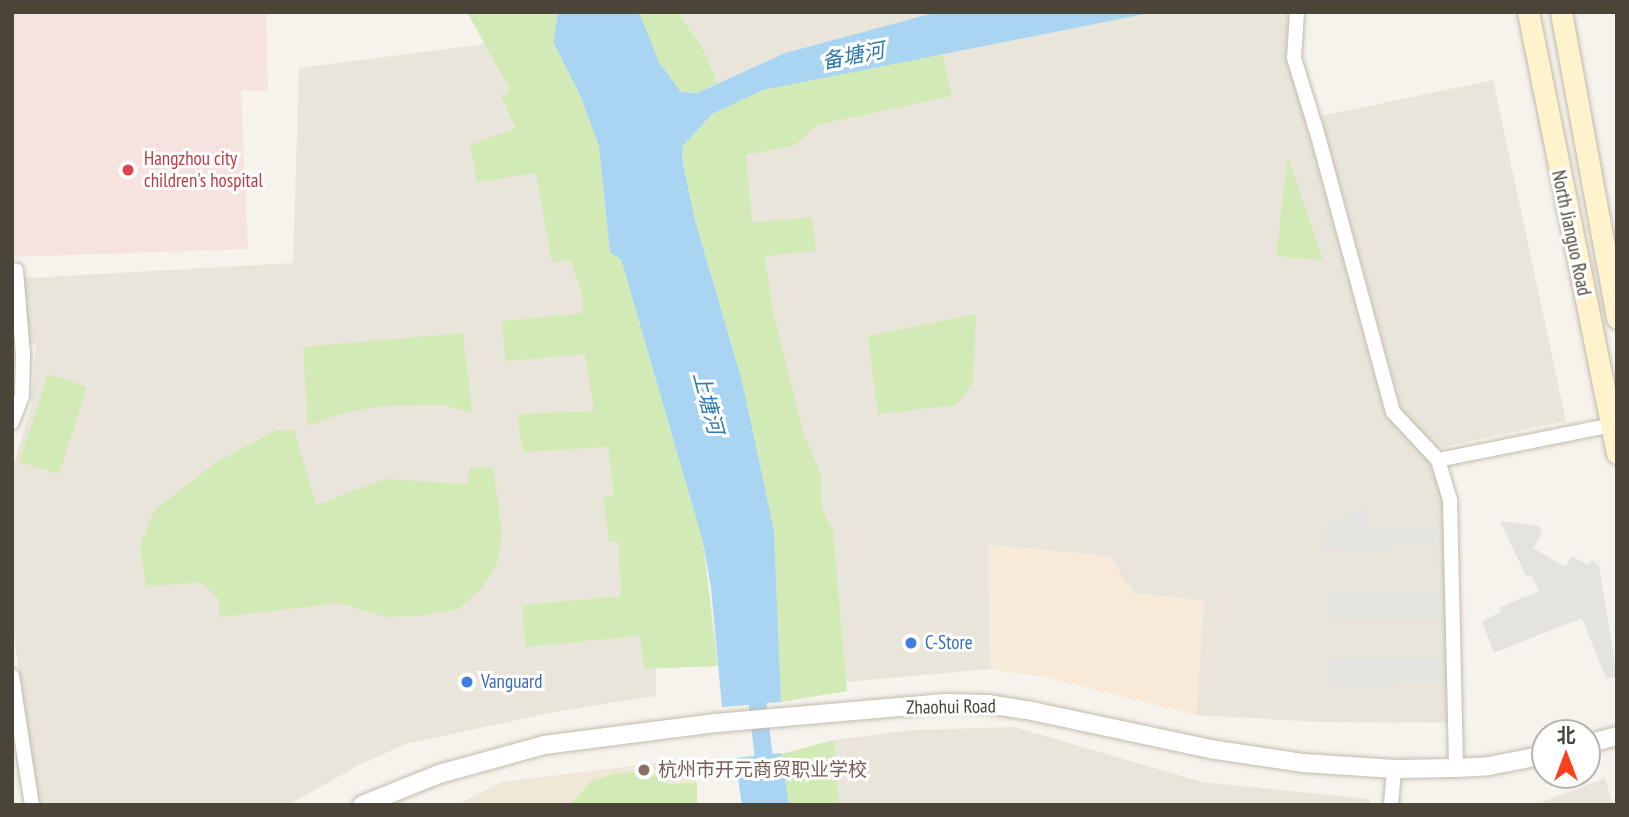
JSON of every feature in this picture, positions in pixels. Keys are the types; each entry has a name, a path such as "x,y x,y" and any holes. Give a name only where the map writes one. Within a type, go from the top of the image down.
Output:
{"main road":[{"name":"North Jianguo Road","path":"1528,12 1617,453"},
{"name":"North Jianguo Road","path":"1561,12 1617,318"}],"street":[{"path":"1297,12 1294,58 1318,136 1393,412 1438,460 1450,500 1456,768"},
{"path":"12,422 22,396 23,354 16,270"},
{"path":"1438,460 1611,425"},
{"path":"12,676 32,805"},
{"name":"Zhaohui Road","path":"362,805 439,774 544,745 716,723 945,703 988,704 1210,749 1304,763 1394,769 1456,768 1489,766 1531,758"},
{"path":"1391,805 1394,769"}],"shaded area":[{"name":"Hangzhou city children's hospital","path":"12,12 266,12 268,91 241,91 248,249 12,257"},
{"path":"677,12 937,12 785,53 718,83 703,48"},
{"path":"1155,12 1289,12 1287,54 1385,413 1427,458 1440,490 1444,510 1448,723 1320,722 1196,715 1204,601 1133,593 1109,556 989,545 990,669 846,682 833,531 822,510 821,474 804,435 773,310 765,256 812,217 752,224 746,155 794,146 818,125 952,96 942,53"},
{"path":"485,44 510,90 501,96 515,129 478,181 536,172 552,262 570,260 583,297 583,313 502,321 505,360 585,353 594,411 518,414 524,452 608,447 614,496 604,498 609,542 618,542 621,596 522,605 525,647 640,636 644,669 656,669 656,696 559,711 406,744 359,765 288,805 38,805 12,623 12,470 31,407 36,343 12,345 12,279 293,263 299,68"},
{"path":"1493,80 1566,421 1437,448 1402,412 1321,116"},
{"path":"1368,505 1369,527 1437,529 1436,544 1394,543 1393,551 1322,549 1323,528"},
{"path":"1500,521 1539,526 1542,534 1533,548 1565,567 1572,556 1588,565 1592,560 1599,565 1617,676 1606,679 1582,618 1494,653 1482,621 1501,612 1500,607 1539,591 1531,575 1526,576"},
{"path":"988,545 1109,556 1133,593 1204,601 1196,715 1044,677 990,669"},
{"path":"1330,592 1436,592 1436,619 1330,619"},
{"path":"1330,658 1440,658 1440,682 1398,682 1397,686 1330,686"},
{"path":"1014,727 1202,782 1370,799 1370,805 839,805 834,740 912,730"},
{"name":"杭州市开元商贸职业学校","path":"696,758 697,805 456,805 502,782"},
{"path":"1605,778 1613,805 1534,805 1576,789 1601,789 1601,780"}],"green space":[{"path":"467,12 558,12 553,42 580,95 599,146 610,253 621,259 703,542 718,666 644,669 640,636 525,647 522,605 621,596 618,542 609,542 603,498 614,495 608,447 523,452 517,414 594,411 585,354 505,361 502,321 582,313 583,297 570,260 552,263 536,173 477,182 470,145 515,128 501,96 510,90"},
{"path":"639,12 677,12 702,47 718,83 697,93 681,92 659,62"},
{"path":"942,53 952,96 818,125 794,146 746,155 752,223 812,217 816,251 765,256 773,310 804,435 821,474 822,510 833,530 847,691 781,702 774,530 742,381 695,220 682,159 683,146 712,114 763,90"},
{"path":"1288,157 1323,260 1276,256"},
{"path":"976,314 973,382 956,405 878,414 868,336"},
{"path":"463,333 472,413 444,405 382,406 342,413 308,426 303,347"},
{"path":"48,374 87,387 59,474 20,461"},
{"path":"276,430 294,430 316,505 385,479 467,484 470,467 493,468 502,533 497,563 482,588 458,609 419,616 386,617 340,603 220,617 219,599 200,582 146,587 140,545 155,510 215,463"},
{"path":"834,740 839,805 789,805 781,754"},
{"path":"639,772 654,775 669,784 697,783 697,805 570,805 591,781 617,773"}],"water":[{"name":"备塘河","path":"558,12 639,12 659,62 681,92 697,93 785,53 937,12 1155,12 763,90 712,114 683,146 682,159 695,220 742,381 774,530 781,702 722,707 711,588 703,542 621,259 610,253 599,146 580,95 553,42"},
{"path":"781,753 789,805 742,805 735,758"}],"waterway":[{"name":"上塘河","path":"755,680 769,805"}],"place":[{"name":"Hangzhou city children's hospital","path":"128,170"},
{"name":"C-Store","path":"911,643"},
{"name":"Vanguard","path":"467,682"},
{"name":"杭州市开元商贸职业学校","path":"644,770"}]}
